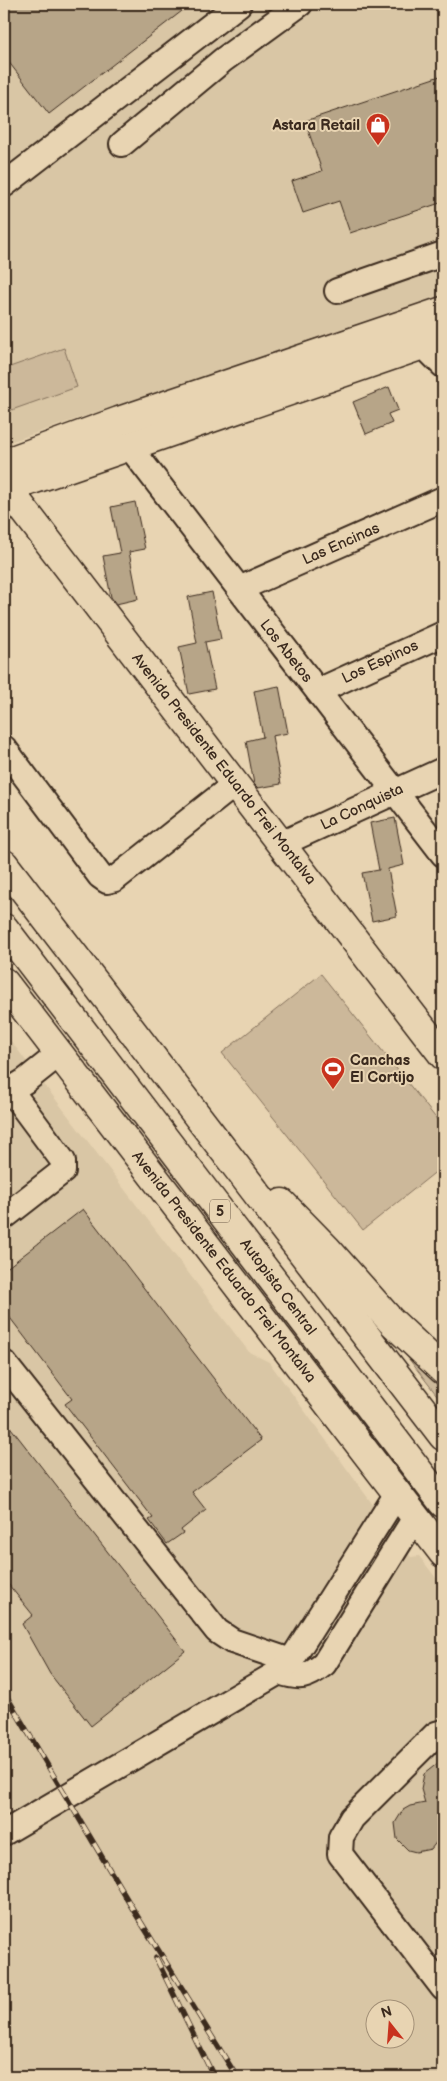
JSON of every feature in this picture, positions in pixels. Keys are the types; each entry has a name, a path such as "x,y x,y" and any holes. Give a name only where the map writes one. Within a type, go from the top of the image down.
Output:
{"main road":[{"path":"5,489 130,447 334,362 443,311"},
{"path":"4,463 119,422 334,362 433,342"},
{"name":"Avenida Presidente Eduardo Frei Montalva","path":"5,489 236,784 443,1055"},
{"path":"4,864 443,1436"},
{"name":"Autopista Central","path":"4,928 443,1503"},
{"name":"Avenida Presidente Eduardo Frei Montalva","path":"4,982 398,1492 443,1553"},
{"path":"227,1154 303,1224 384,1313 443,1370"}],"street":[{"path":"4,185 239,4"},
{"path":"122,144 223,60 300,4"},
{"path":"337,291 443,254"},
{"path":"433,342 443,365"},
{"name":"Los Abetos","path":"130,447 443,854"},
{"name":"Las Encinas","path":"239,589 443,499"},
{"name":"Los Espinos","path":"318,691 443,634"},
{"path":"4,748 100,876 107,881 115,879 236,784"},
{"name":"La Conquista","path":"281,844 443,770"},
{"path":"4,1217 63,1171 63,1161 7,1092 59,1054"},
{"path":"4,1364 217,1631 232,1641 285,1667 296,1678 312,1674 324,1664 416,1516"},
{"path":"4,1833 285,1667 398,1492"},
{"path":"443,1732 436,1734 352,1818 341,1838 340,1854 344,1862 443,1988"}],"shaded area":[{"path":"4,4 443,4 443,294 4,444"},
{"path":"64,348 77,387 6,412 4,406 4,369"},
{"name":"Canchas El Cortijo","path":"321,974 443,1127 443,1166 363,1230 222,1053"},
{"path":"4,1032 249,1352 269,1362 411,1557 419,1556 443,1587 443,2077 4,2077"},
{"path":"398,1345 443,1384 443,1403"}],"building":[{"path":"4,4 191,4 49,114 4,56"},
{"name":"Astara Retail","path":"443,75 443,202 350,233 339,201 303,213 292,181 322,171 305,121"},
{"path":"389,387 398,410 388,414 392,423 366,434 353,402"},
{"path":"135,502 145,549 129,552 138,599 116,604 111,597 103,556 120,553 111,507"},
{"path":"212,592 221,639 205,642 215,689 189,694 179,647 197,643 188,597"},
{"path":"279,686 288,733 272,736 281,784 258,788 254,784 246,741 263,737 254,691"},
{"path":"395,818 404,865 388,869 397,916 372,921 362,873 379,870 370,823"},
{"path":"83,1209 261,1440 192,1492 206,1510 181,1530 183,1533 167,1544 149,1520 153,1518 65,1404 72,1399 4,1310 4,1270"},
{"path":"4,1419 185,1651 91,1726 50,1674 22,1624 33,1615 4,1579"},
{"path":"443,1759 443,1809 440,1810 441,1836 431,1849 416,1852 408,1850 397,1839 395,1823 403,1810 410,1806 425,1803 421,1789 424,1774"}],"railway":[{"path":"4,1692 134,1911 237,2077"},
{"path":"156,1958 214,2077"}],"place":[{"name":"Astara Retail","path":"378,146"},
{"name":"Canchas El Cortijo","path":"333,1090"}]}
